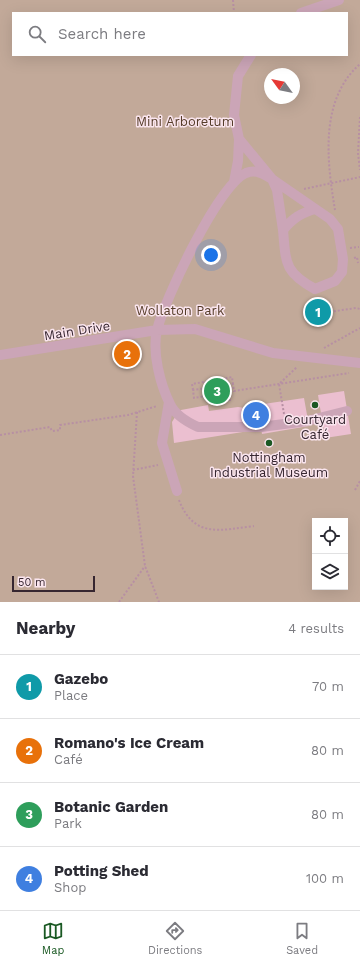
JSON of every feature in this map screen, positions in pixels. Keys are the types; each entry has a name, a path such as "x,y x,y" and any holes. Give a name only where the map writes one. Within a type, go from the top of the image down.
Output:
{"street":[{"path":"305,12 339,0"},
{"path":"234,182 238,161 239,139 234,115 238,76 250,56"},
{"path":"239,139 272,179 276,190 286,256 292,272 298,279 315,289 335,281 342,272 343,259 338,229 330,219 272,179 255,171 246,173 234,182 207,221 193,247 157,330 157,359 161,378 169,402 178,414 189,423 198,426 261,427 307,421 347,411"},
{"path":"283,230 291,220 302,213 316,210"},
{"name":"Main Drive","path":"0,355 157,330 195,329 273,353 360,364"},
{"path":"169,402 162,443 177,491"}],"path":[{"path":"233,0 234,12"},
{"path":"338,229 331,184 328,137 336,96 360,64"},
{"path":"360,117 358,153 360,170"},
{"path":"289,191 331,184 360,177"},
{"path":"347,248 359,247"},
{"path":"354,258 358,257 358,263"},
{"path":"322,313 356,308 360,309"},
{"path":"321,349 360,328"},
{"path":"279,384 306,358"},
{"path":"234,391 232,377 192,384 194,398 353,373"},
{"path":"218,380 221,394"},
{"path":"205,382 207,396"},
{"path":"193,390 233,384"},
{"path":"279,384 285,423"},
{"path":"228,392 230,401"},
{"path":"0,435 50,427 52,431 60,430 60,426 128,415 169,402"},
{"path":"137,412 133,470 145,566 159,602"},
{"path":"133,470 167,462"},
{"path":"356,490 360,481"},
{"path":"177,491 187,515 206,530 223,530 254,526"},
{"path":"118,602 145,566"}],"green space":[{"name":"Wollaton Park","path":"0,0 360,0 360,602 0,602"}],"shaded area":[{"path":"344,391 351,434 325,438 318,395"},
{"path":"304,398 309,426 262,434 257,405"},
{"path":"208,405 209,411 238,407 245,408 249,431 174,443 172,422 177,414 181,410"}],"place":[{"name":"Gazebo","path":"318,312"},
{"name":"Romano's Ice Cream","path":"127,354"},
{"name":"Botanic Garden","path":"217,391"},
{"name":"Courtyard Café","path":"315,405"},
{"name":"Potting Shed","path":"256,415"},
{"name":"Nottingham Industrial Museum","path":"269,443"}],"park label":[{"name":"Mini Arboretum","path":"185,121"}]}
